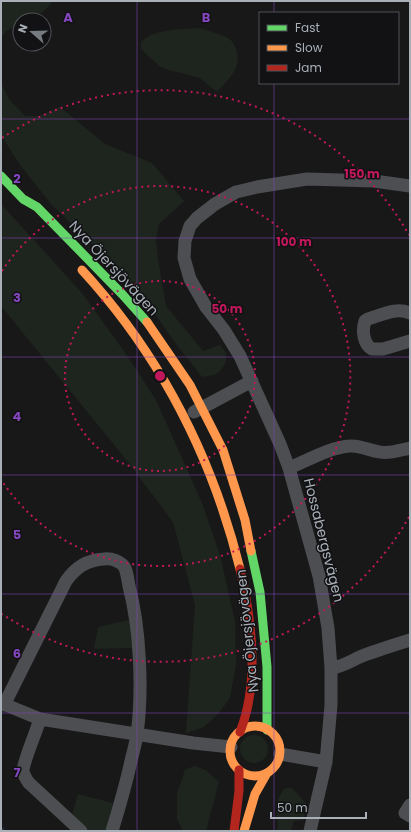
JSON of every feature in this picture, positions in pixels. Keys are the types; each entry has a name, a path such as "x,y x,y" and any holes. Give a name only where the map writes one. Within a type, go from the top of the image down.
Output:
{"street":[{"name":"Nya Öjersjövägen","path":"1,176 23,199 37,207 122,294 146,321 190,385 223,450 245,520 254,557 260,592 267,667 267,730"},
{"name":"Hossabergsvägen","path":"310,831 326,762 331,705 331,668 328,628 319,576 289,468 280,444 240,356 196,290 186,269 184,258 185,242 190,226 197,218 215,204 236,192 307,179 374,181 410,186"},
{"name":"Nya Öjersjövägen","path":"23,199 30,213"},
{"name":"Nya Öjersjövägen","path":"77,264 98,287 156,365 184,416 204,459 223,506 239,561 246,599 250,625 252,665 251,694 245,721 231,747"},
{"path":"410,313 396,310 368,319 365,321 363,327 366,343 372,349 383,349 410,341"},
{"path":"184,416 252,381"},
{"path":"289,468 332,450 349,446 360,447 380,453 394,452 410,448"},
{"path":"112,831 124,791 137,734 140,688 137,636 132,596 125,568 115,560 105,558 90,561 79,566 73,571 66,581 3,704 40,719 137,734 231,747 233,762 239,770 255,776 267,773"},
{"path":"331,668 346,665 356,658 376,650 410,640"},
{"path":"40,719 23,770 24,777 81,831"},
{"path":"240,732 253,727 267,730 277,740 280,754 277,763 267,773 255,794 244,831"},
{"path":"280,754 326,762"},
{"path":"234,831 239,791 239,770"},
{"path":"410,805 405,813 410,816"}],"shaded area":[{"path":"1,1 53,1 42,12 12,12 12,28 6,31 1,38"},
{"path":"199,28 228,38 236,49 238,56 238,62 233,73 217,92 200,78 159,66 141,49 141,42 153,34 168,30"},
{"path":"1,83 9,99 25,116 39,116 60,107 105,144 152,163 184,201 159,224 156,240 166,306 203,351 220,345 226,353 226,362 220,371 214,375 202,377 176,344 143,297 51,204 20,165 1,135"},
{"path":"1,204 82,293 126,354 156,400 202,503 220,555 235,621 236,664 230,698 218,714 204,727 186,733 195,605 173,522 128,462 1,306"},
{"path":"129,620 132,648 94,649 98,627"},
{"path":"254,735 264,739 268,749 264,759 254,763 244,759 240,749 244,739"},
{"path":"194,766 206,770 219,782 206,831 183,831 177,819 177,794 185,770"},
{"path":"285,788 292,788 306,803 304,820 294,821 291,831 277,831 278,824 276,810 280,795"},
{"path":"78,794 113,803 107,828 104,831 88,831 72,815"}],"traffic: fast":[{"path":"1,176 23,199 37,207 122,294 147,322"},
{"path":"251,551 260,592 267,667 267,730"}],"traffic: slow":[{"path":"82,270 136,337 180,409 199,447 215,487 240,569"},
{"path":"147,322 190,385 223,450 245,520 251,551"},
{"path":"255,726 264,728 275,737 280,751 278,760 269,771 255,776 246,774 235,765 230,751 232,742 241,731 255,726"},
{"path":"244,831 255,794 267,773"}],"traffic: jam":[{"path":"240,569 251,630 252,672 246,713 240,732"},
{"path":"234,831 239,791 239,770"}]}
